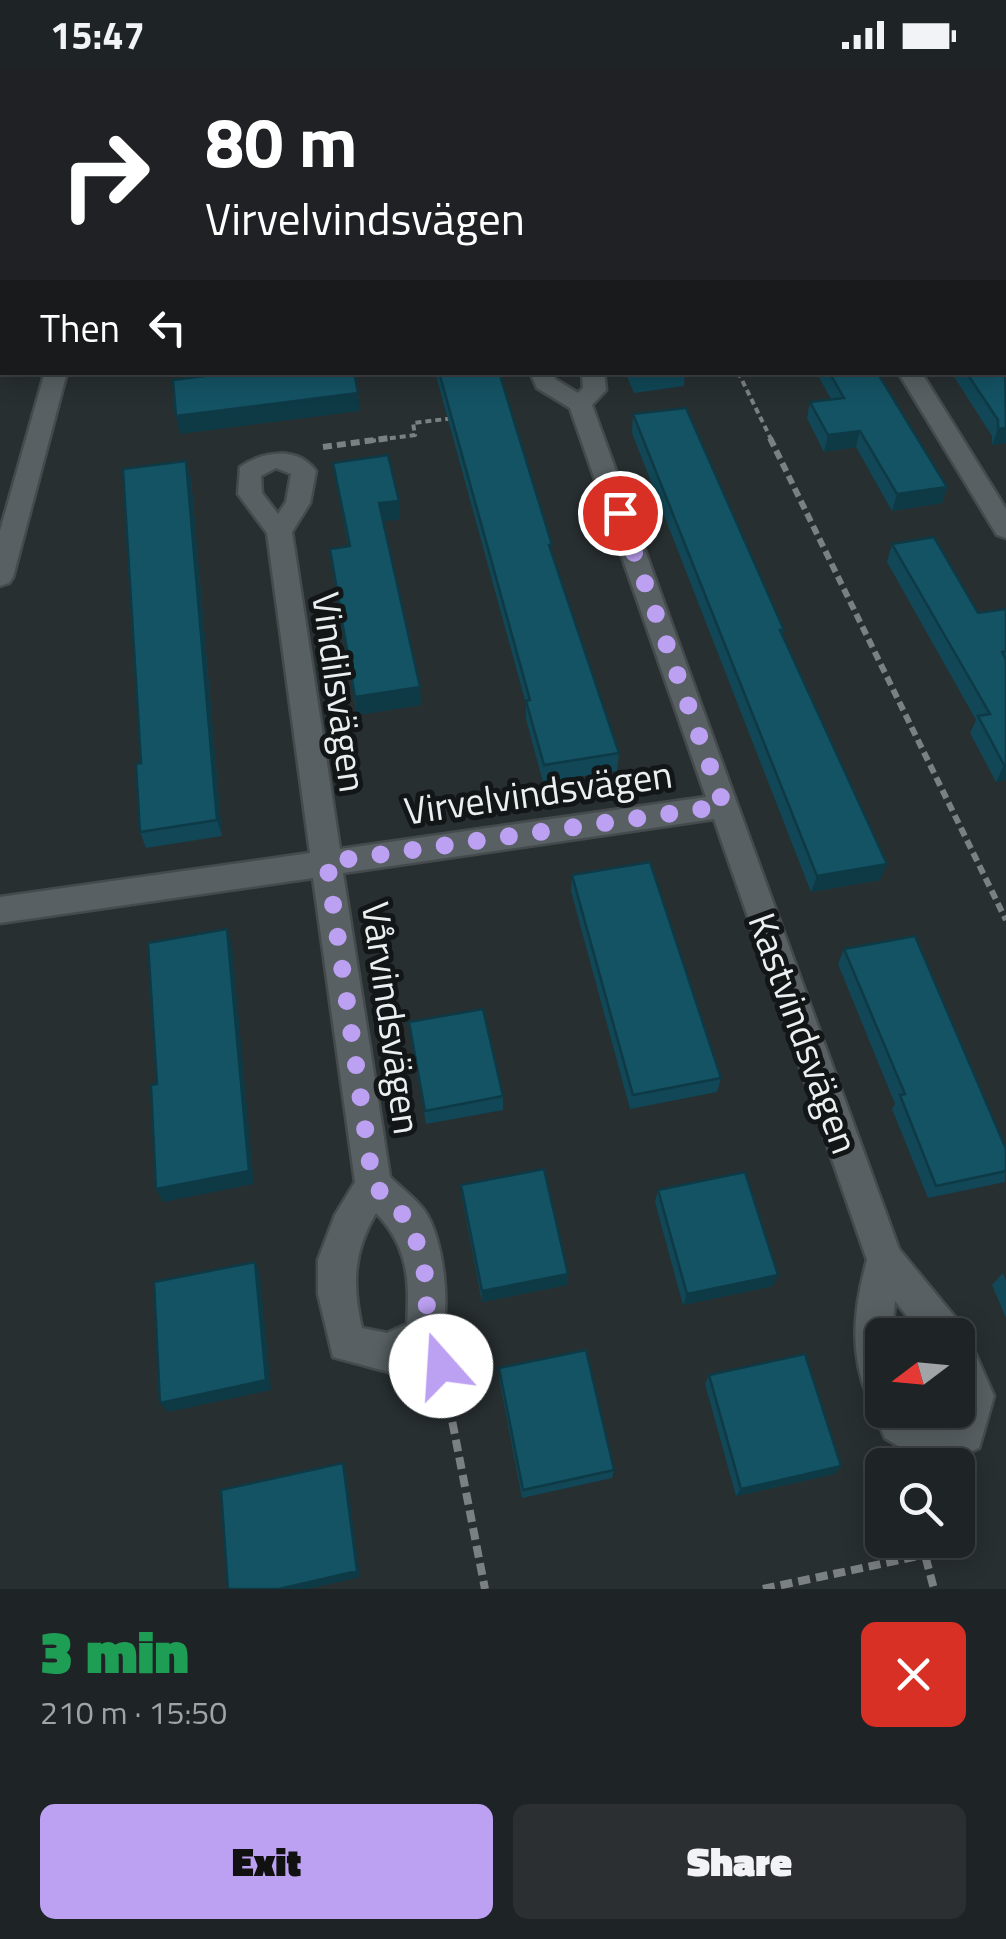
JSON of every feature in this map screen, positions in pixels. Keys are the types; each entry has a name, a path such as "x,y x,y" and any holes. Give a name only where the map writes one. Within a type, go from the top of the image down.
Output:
{"street":[{"path":"0,577 55,375"},
{"path":"542,375 546,383 580,404 594,390 594,375"},
{"path":"911,375 1006,529"},
{"name":"Virvelvindsvägen","path":"0,910 724,806 580,404"},
{"path":"279,532 298,504 304,472 288,460"},
{"name":"Vindilsvägen","path":"288,460 264,461 249,472 250,494 279,532 327,862"},
{"name":"Kastvindsvägen","path":"724,806 885,1260 932,1318"},
{"name":"Vårvindsvägen","path":"327,862 373,1184 412,1224 428,1286 425,1335 390,1353 347,1343 333,1285 340,1238 373,1184"},
{"path":"872,1318 871,1309 885,1260"},
{"path":"905,1428 934,1446 965,1434 966,1428"}],"path":[{"path":"739,375 1006,920"},
{"path":"288,460 304,450 415,436 412,423 468,417"},
{"path":"425,1335 441,1366 485,1589"},
{"path":"764,1589 908,1558"},
{"path":"923,1558 934,1589"}],"building":[{"path":"212,375 355,375 358,393 176,416 173,380"},
{"path":"440,375 500,375 549,545 619,753 544,765 526,701 530,700"},
{"path":"831,375 879,375 947,487 897,494 860,431 828,435 810,402 844,398"},
{"path":"968,375 1005,375 1006,428 998,429 998,420"},
{"path":"686,408 784,630 780,630 887,864 817,876 633,414"},
{"path":"388,455 399,501 379,503 420,687 355,697 330,549 350,546 333,463"},
{"path":"186,461 217,820 140,832 136,764 141,763 123,469"},
{"path":"934,537 978,613 1006,609 1006,651 1002,652 1006,660 1004,765 978,716 990,714 892,544"},
{"path":"650,862 721,1078 633,1095 572,875"},
{"path":"227,929 249,1171 156,1189 151,1085 157,1084 148,943"},
{"path":"915,936 1006,1149 1006,1171 936,1186 900,1095 905,1094 844,949"},
{"path":"483,1009 503,1096 425,1111 409,1022"},
{"path":"544,1169 568,1274 482,1291 461,1185"},
{"path":"745,1172 778,1275 687,1294 658,1190"},
{"path":"255,1262 266,1380 160,1403 154,1282"},
{"path":"586,1350 614,1470 523,1490 499,1368"},
{"path":"805,1354 841,1466 741,1489 709,1375"},
{"path":"343,1463 357,1571 279,1589 228,1589 221,1490"}],"route":[{"path":"441,1366 425,1335 428,1286 412,1224 373,1184 327,862 724,806 620,513"}]}
